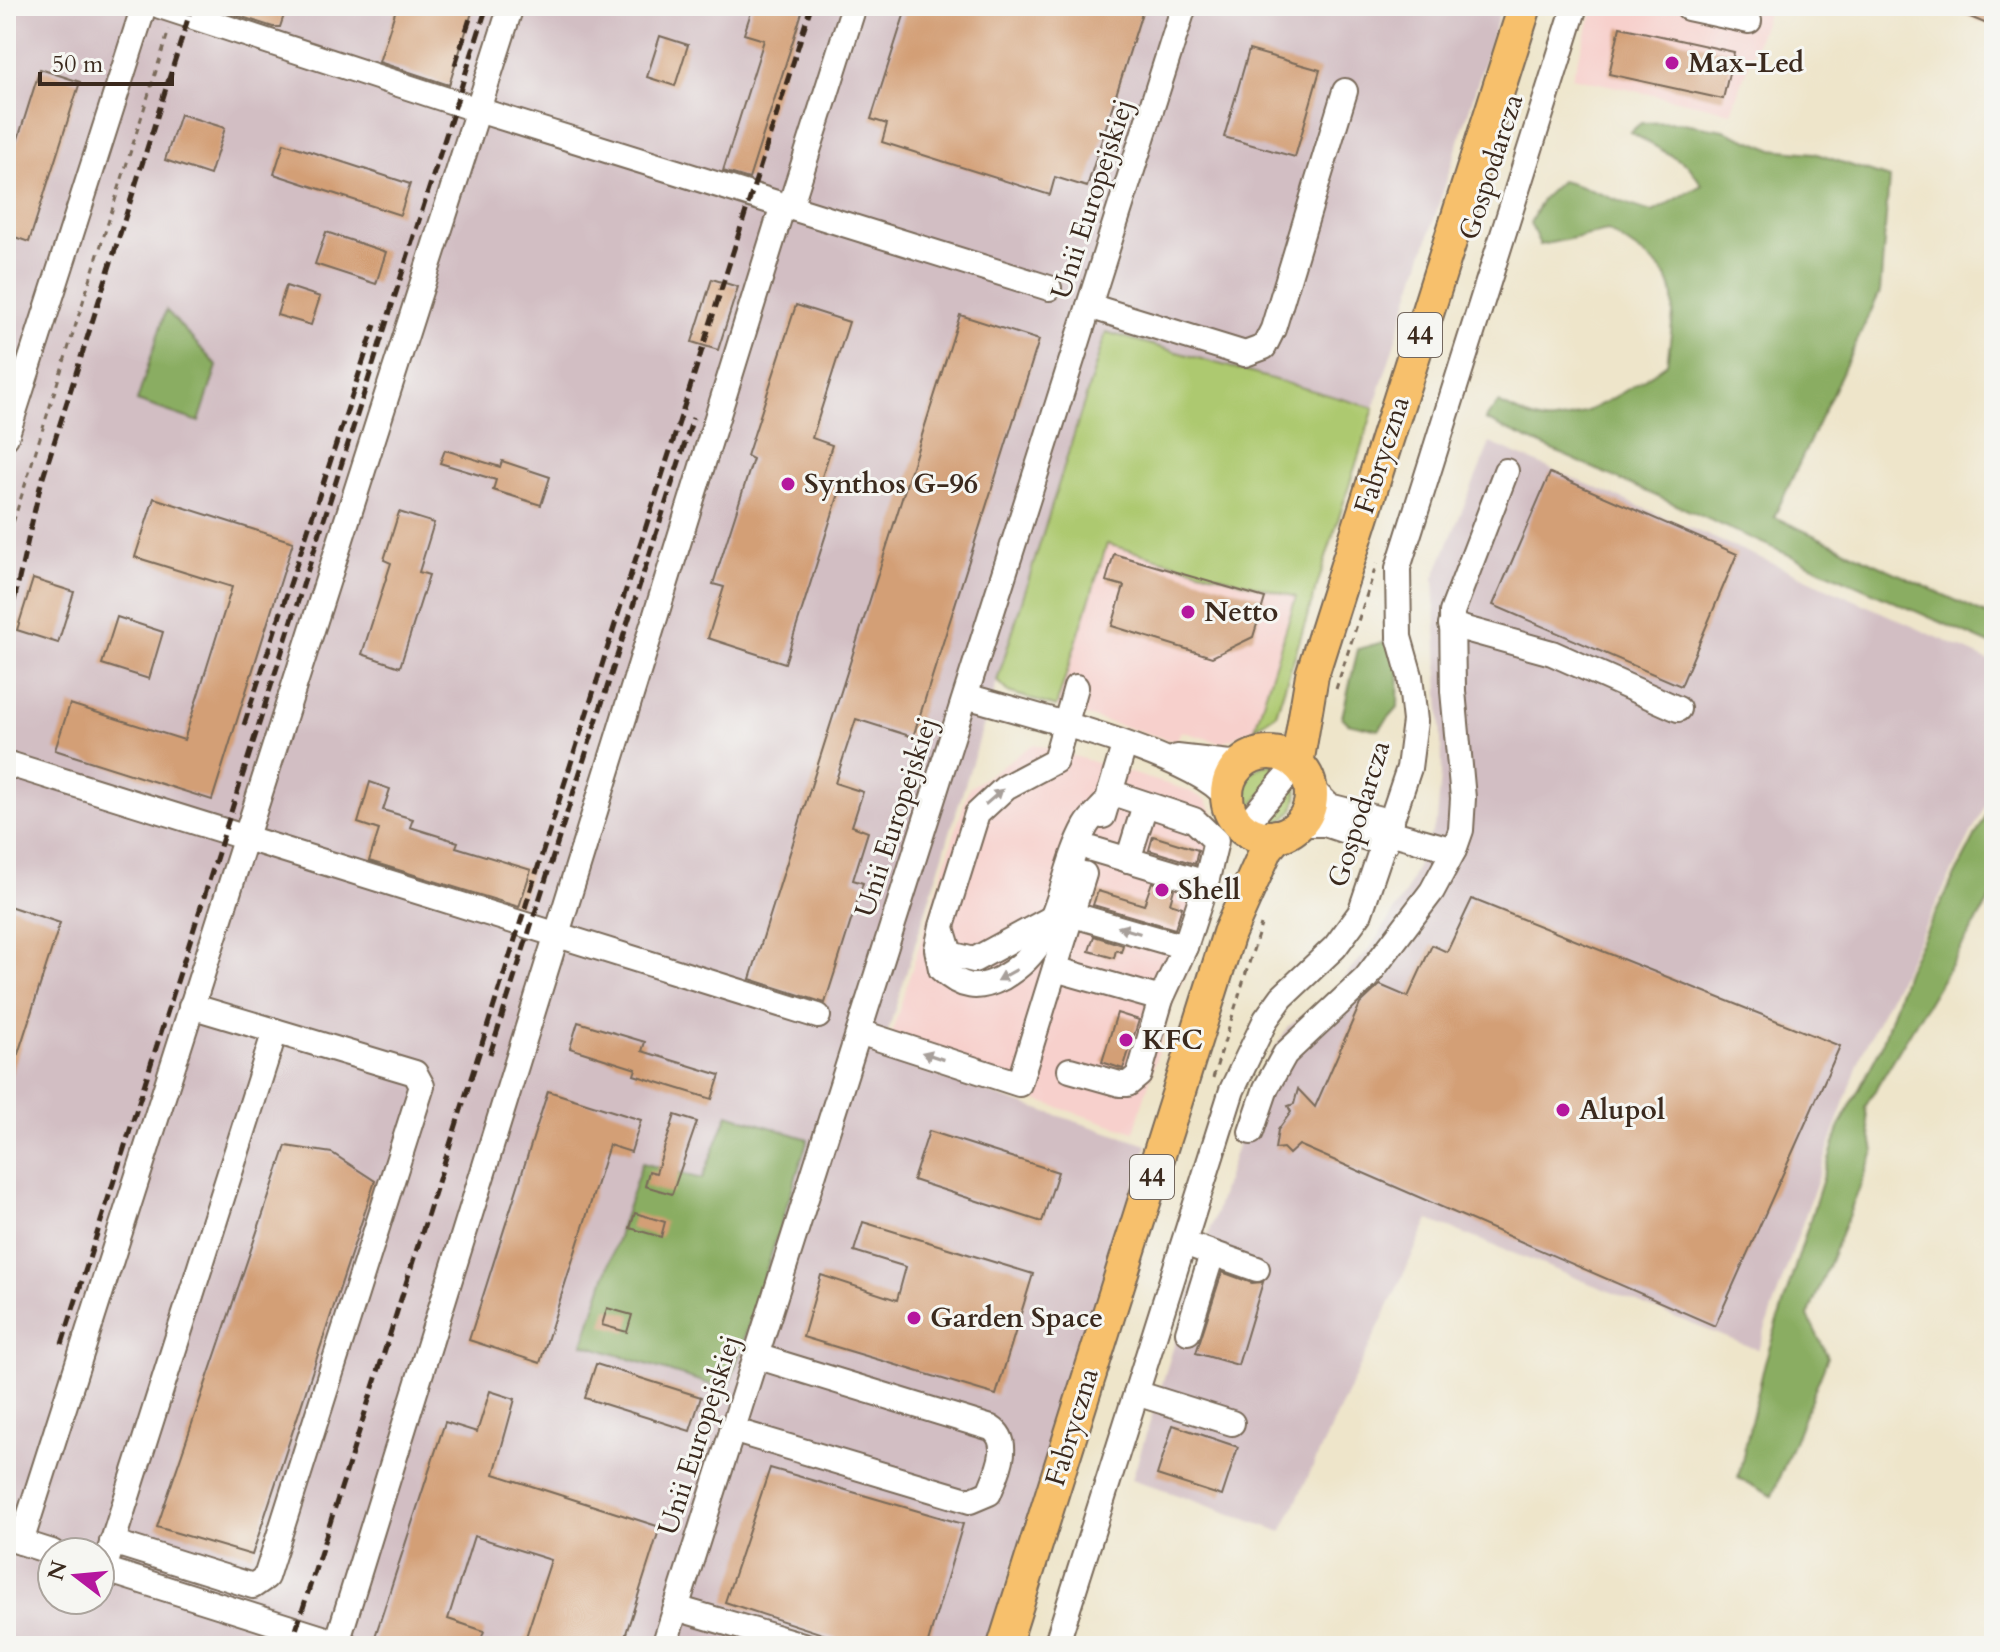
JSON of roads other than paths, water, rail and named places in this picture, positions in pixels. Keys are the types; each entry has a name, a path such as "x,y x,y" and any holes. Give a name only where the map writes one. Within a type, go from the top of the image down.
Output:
{"main road":[{"name":"Fabryczna","path":"1281,766 1525,6"},
{"name":"44","path":"1243,828 1231,814 1227,798 1231,777 1281,766 1309,807 1288,830"},
{"name":"Fabryczna","path":"1004,1646 1229,933 1244,861 1243,828"},
{"path":"1243,828 1258,836 1288,830"},
{"name":"Fabryczna","path":"1229,933 1263,857 1288,830"}],"street":[{"path":"6,437 144,6"},
{"path":"36,1547 13,1540 191,1006 511,6"},
{"path":"116,1573 342,1644 556,937 787,206 854,6"},
{"name":"Unii Europejskiej","path":"664,1646 1184,6"},
{"name":"Gospodarcza","path":"1056,1646 1232,1090 1251,1046 1282,997 1335,947 1360,913 1409,768 1415,721 1410,676 1399,637 1398,568 1575,6"},
{"path":"1684,7 1749,21"},
{"path":"168,8 478,110 1049,288"},
{"path":"1089,306 1245,354 1264,347 1273,329 1345,91"},
{"path":"1251,1132 1266,1088 1285,1054 1366,978 1432,891 1454,850 1461,830 1463,798 1452,612 1506,471"},
{"path":"1451,625 1552,653 1678,709"},
{"path":"1076,687 1055,761 1006,787 977,814 937,949 941,969 951,979 976,988 989,985 1021,967 1063,914 1092,849 1124,746"},
{"path":"966,696 1150,753 1281,766 1329,806 1388,833"},
{"path":"1150,753 1211,781 1227,798"},
{"path":"6,763 556,937 818,1016"},
{"path":"1243,828 1281,766"},
{"path":"859,1032 1019,1084 1055,969 1063,914 1083,832 1108,797"},
{"path":"1070,1070 1120,1084 1134,1081 1161,999 1185,947 1215,852 1212,834 1194,820 1108,797"},
{"path":"1128,860 1145,805"},
{"path":"1288,830 1325,824 1388,833 1454,850"},
{"path":"1092,849 1206,883"},
{"path":"1063,914 1185,947"},
{"path":"1055,969 1161,999"},
{"path":"116,1543 253,1586 266,1577 422,1086 415,1073 191,1006"},
{"path":"114,1536 275,1031"},
{"path":"1184,1244 1257,1269"},
{"path":"1188,1332 1212,1254"},
{"path":"732,1430 970,1501 989,1493 993,1481 1004,1443 1000,1434 991,1428 756,1356"},
{"path":"1136,1393 1232,1423"},
{"path":"676,1608 806,1646"}],"railway":[{"path":"6,636 40,487 192,6"},
{"path":"455,65 474,6"},
{"path":"62,1344 487,6"},
{"path":"291,1646 811,6"},
{"path":"244,725 375,325"},
{"path":"490,1054 693,418"}],"place":[{"name":"Max-Led","path":"1672,63"},
{"name":"Synthos G-96","path":"788,484"},
{"name":"Netto","path":"1188,612"},
{"name":"Shell","path":"1162,890"},
{"name":"KFC","path":"1126,1040"},
{"name":"Alupol","path":"1563,1110"},
{"name":"Garden Space","path":"914,1318"}]}
